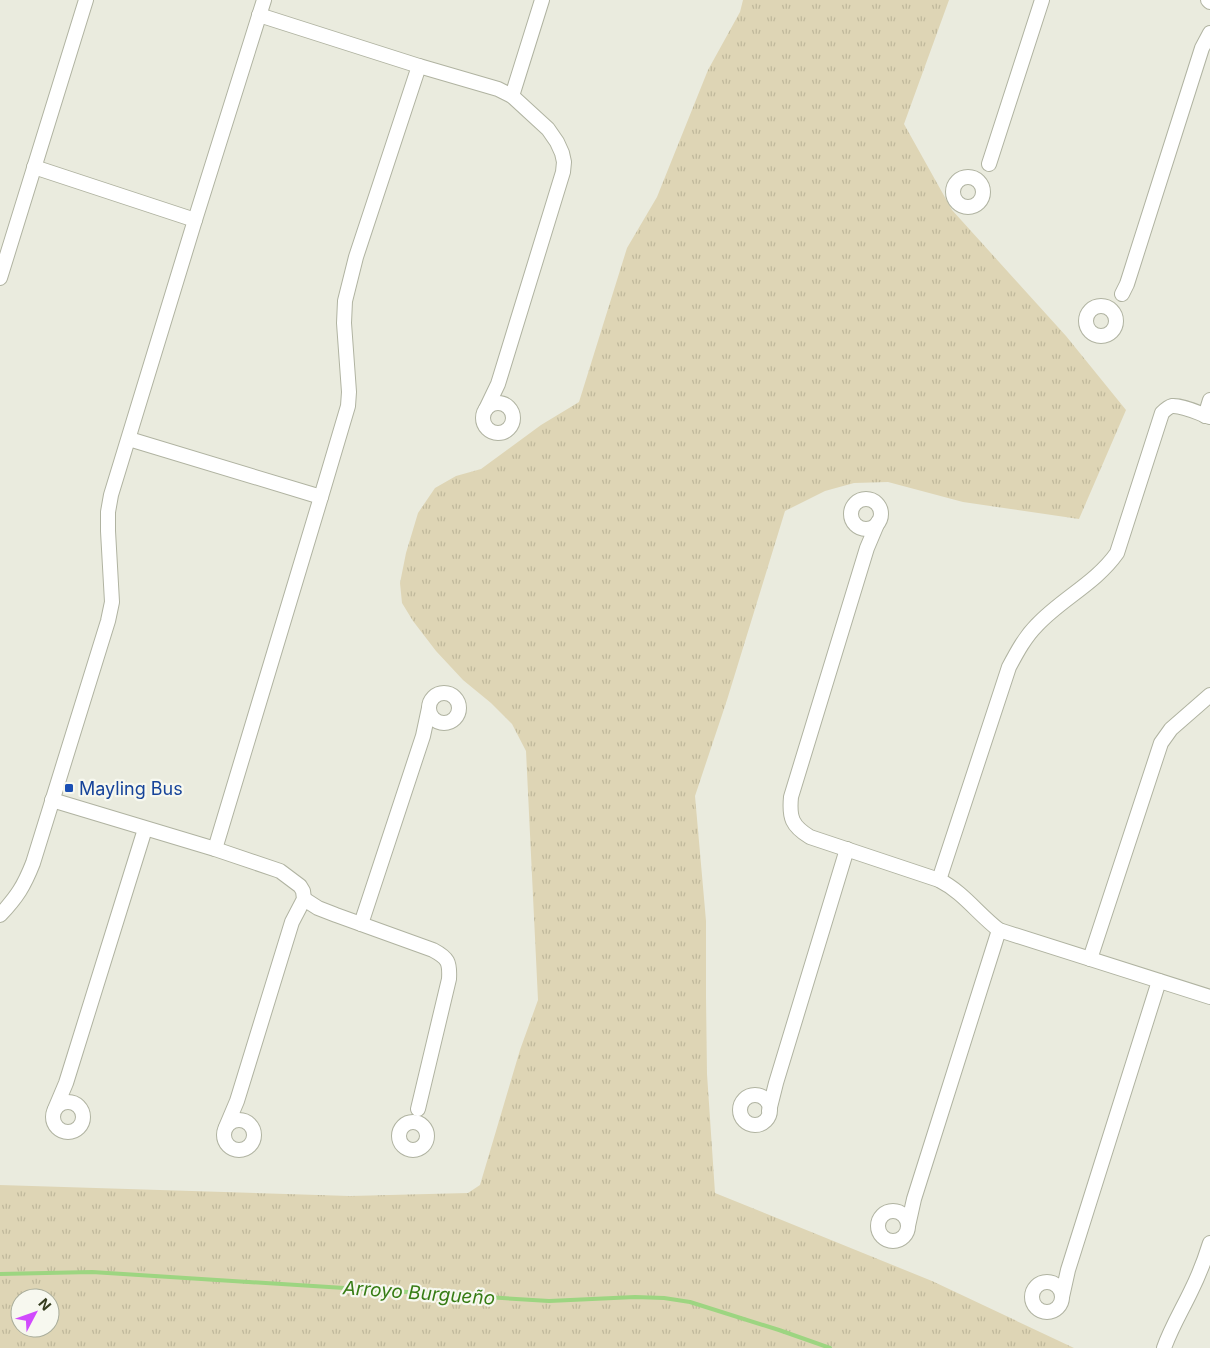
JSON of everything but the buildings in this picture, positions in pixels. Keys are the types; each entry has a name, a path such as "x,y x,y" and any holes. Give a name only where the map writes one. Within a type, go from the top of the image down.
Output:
{"street":[{"path":"0,278 86,0"},
{"path":"0,915 20,892 33,863 108,621 112,602 112,589 108,512 112,495 264,0"},
{"path":"512,96 542,0"},
{"path":"989,164 984,171 972,177 962,178 955,184 953,194 955,199 962,205 972,206 980,201 989,164 1042,0"},
{"path":"260,15 498,89 512,96 548,130 557,142 564,162 563,172 498,384 483,418 487,427 495,432 504,431 511,425 512,415 500,397 498,384"},
{"path":"1122,294 1115,326 1109,334 1100,336 1091,332 1087,324 1088,314 1095,308 1105,307 1117,300 1127,284 1202,48 1210,33"},
{"path":"215,849 348,406 349,392 344,323 345,301 356,257 419,66"},
{"path":"34,166 195,220"},
{"path":"972,177 980,183 983,192"},
{"path":"1105,307 1113,312 1116,322"},
{"path":"939,880 1009,666 1035,626 1099,574 1117,553 1162,413 1166,408 1173,406 1208,416 1210,400"},
{"path":"486,409 494,404 504,404"},
{"path":"129,439 321,497"},
{"path":"867,548 867,540 861,528 854,522 852,512 856,504 864,499 874,501 880,508 880,518 867,548 791,797 791,816 794,824 810,838 939,880 963,896 999,930 1210,997"},
{"path":"861,528 870,528 878,522"},
{"path":"361,924 423,736 432,699 440,694 454,697 458,706 457,715 454,719 428,729 423,736"},
{"path":"1090,958 1160,743 1171,729 1210,695"},
{"path":"429,708 432,717 440,723"},
{"path":"52,800 215,849 280,871 300,886 304,898 292,922 237,1101 226,1127 224,1136 228,1145 236,1150 250,1145 254,1136 251,1127 244,1121 237,1109 237,1101"},
{"path":"66,1083 66,1091 73,1104 77,1106 82,1114 81,1124 75,1130 65,1132 57,1128 53,1119 55,1109 66,1083 145,829"},
{"path":"776,1083 771,1089 758,1096 749,1096 742,1103 740,1112 749,1124 758,1124 766,1119 770,1110 776,1083 847,849"},
{"path":"304,898 318,908 433,950 443,955 448,962 450,969 449,979 418,1109 401,1130 400,1139 405,1147 414,1150 422,1147 427,1139 418,1109"},
{"path":"914,1199 909,1205 897,1212 887,1212 880,1219 879,1228 883,1237 892,1240 905,1235 914,1199 999,930"},
{"path":"1068,1270 1063,1276 1051,1282 1041,1283 1034,1290 1032,1299 1034,1304 1041,1310 1050,1311 1058,1306 1062,1297 1068,1270 1159,981"},
{"path":"758,1096 766,1101 770,1110"},
{"path":"55,1109 63,1103 73,1104"},
{"path":"226,1127 234,1121 244,1121"},
{"path":"407,1124 415,1122 423,1126"},
{"path":"897,1212 905,1217 908,1226"},
{"path":"1164,1348 1176,1318 1202,1267 1210,1243"},
{"path":"1051,1282 1059,1288 1062,1297"}],"green space":[{"path":"743,0 949,0 904,124 952,210 1066,336 1126,410 1079,519 963,502 888,482 854,483 825,491 785,511 727,700 695,796 706,921 707,1074 715,1193 932,1281 1074,1348 0,1348 0,1185 350,1196 468,1193 480,1185 520,1050 538,1000 526,751 512,724 491,703 463,680 436,651 402,603 400,583 406,553 418,513 435,488 456,476 481,469 541,425 579,402 627,248 657,197 708,70 740,12"}],"waterway":[{"name":"Arroyo Burgueño","path":"0,1274 92,1272 549,1301 635,1297 664,1298 690,1302 830,1348"}],"place":[{"name":"Mayling Bus","path":"69,788"}]}
